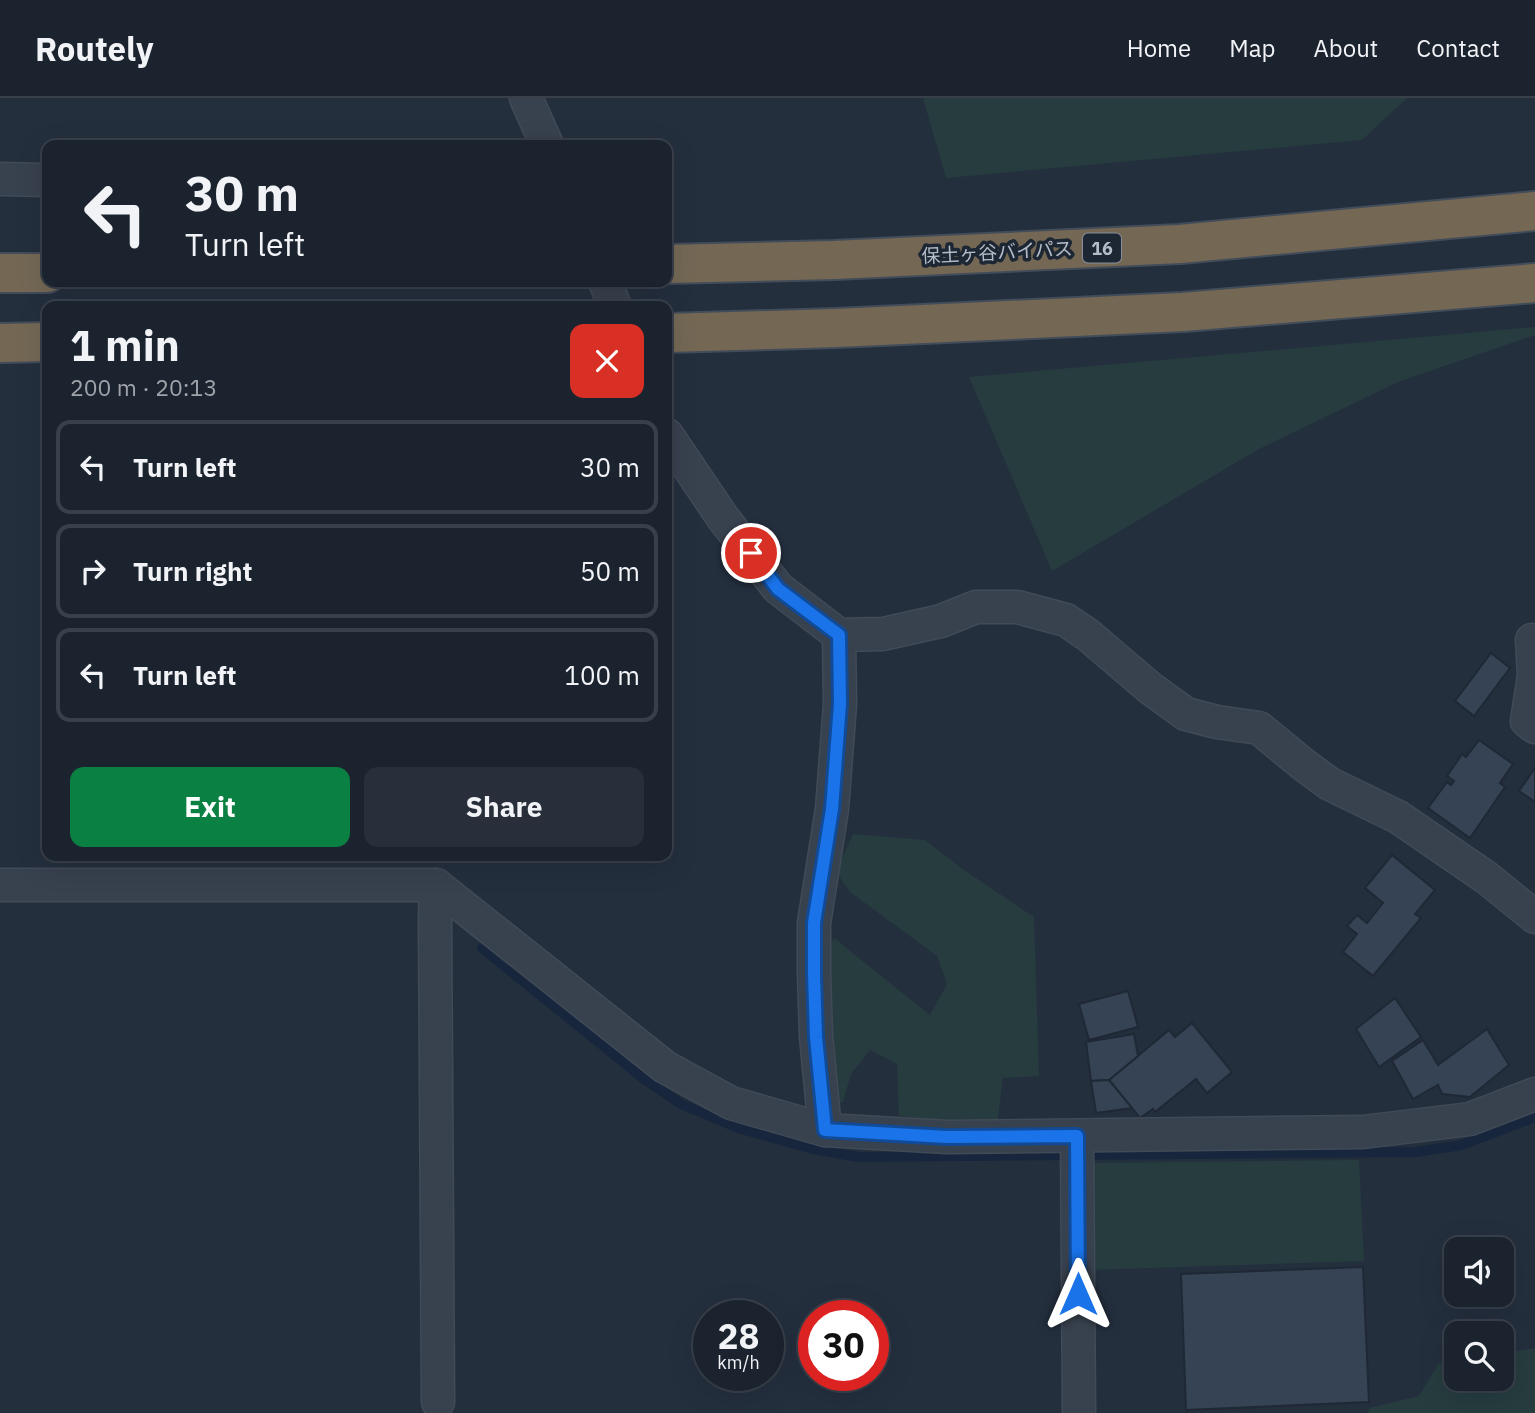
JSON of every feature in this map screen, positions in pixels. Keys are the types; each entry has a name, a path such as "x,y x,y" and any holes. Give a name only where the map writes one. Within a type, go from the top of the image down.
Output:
{"highway":[{"name":"保土ヶ谷バイパス","path":"672,264 834,260 1180,244 1535,211"},
{"path":"0,273 42,273"},
{"path":"672,333 849,328 1183,312 1535,282"},
{"path":"0,342 42,342"}],"street":[{"path":"526,98 545,140"},
{"path":"0,178 42,180"},
{"path":"672,442 723,518 778,589 839,635 883,634 941,621 976,607 1017,607 1066,620 1186,714 1259,728 1330,784 1398,817 1488,878 1535,917"},
{"path":"825,1130 816,1037 814,923 832,809 840,704 839,635"},
{"path":"1532,640 1534,677 1527,722 1535,727"},
{"path":"0,885 436,886 665,1067 731,1103 825,1130 947,1137 1363,1132 1470,1119 1535,1094"},
{"path":"436,886 438,1402"},
{"path":"1077,1136 1079,1413"}],"green space":[{"path":"923,98 1407,98 1362,140 946,178"},
{"path":"1535,327 1535,335 1398,382 1259,449 1052,571 969,377"},
{"path":"853,834 925,840 1034,917 1039,1076 1003,1078 997,1126 899,1116 897,1064 870,1050 851,1074 843,1102 832,1105 814,974 834,938 930,1015 947,984 937,956 850,892 836,872"},
{"path":"1359,1160 1364,1261 1089,1270 1091,1163"},
{"path":"1535,1348 1535,1413 1368,1413 1369,1408 1419,1396 1438,1364 1444,1363 1444,1391 1514,1391 1514,1351"}],"building":[{"path":"1491,653 1510,668 1474,716 1455,701"},
{"path":"1479,740 1513,764 1500,783 1505,787 1470,838 1428,808 1447,782 1451,785 1454,781 1447,776 1462,754 1466,757"},
{"path":"1535,768 1535,802 1519,791"},
{"path":"1392,855 1435,890 1415,914 1421,918 1373,976 1343,952 1357,934 1347,926 1357,915 1367,923 1383,903 1365,888"},
{"path":"1128,991 1138,1027 1089,1040 1079,1004"},
{"path":"1395,998 1421,1037 1379,1067 1356,1029"},
{"path":"1192,1023 1232,1072 1207,1093 1196,1079 1155,1112 1153,1109 1140,1118 1109,1080 1169,1030 1175,1037"},
{"path":"1487,1029 1509,1065 1470,1097 1442,1094 1438,1085 1413,1099 1392,1061 1423,1040 1438,1065"},
{"path":"1134,1034 1138,1056 1109,1080 1091,1081 1086,1042"},
{"path":"1109,1080 1132,1108 1096,1113 1091,1081"},
{"path":"1363,1267 1369,1402 1186,1410 1181,1274"}],"waterway":[{"path":"482,948 643,1078 681,1104 738,1128 813,1149 858,1157 1416,1152 1462,1145 1535,1117"}],"route":[{"path":"751,553 778,589 839,635 840,704 832,809 814,923 816,1037 825,1130 947,1137 1077,1136 1078,1294"}]}
